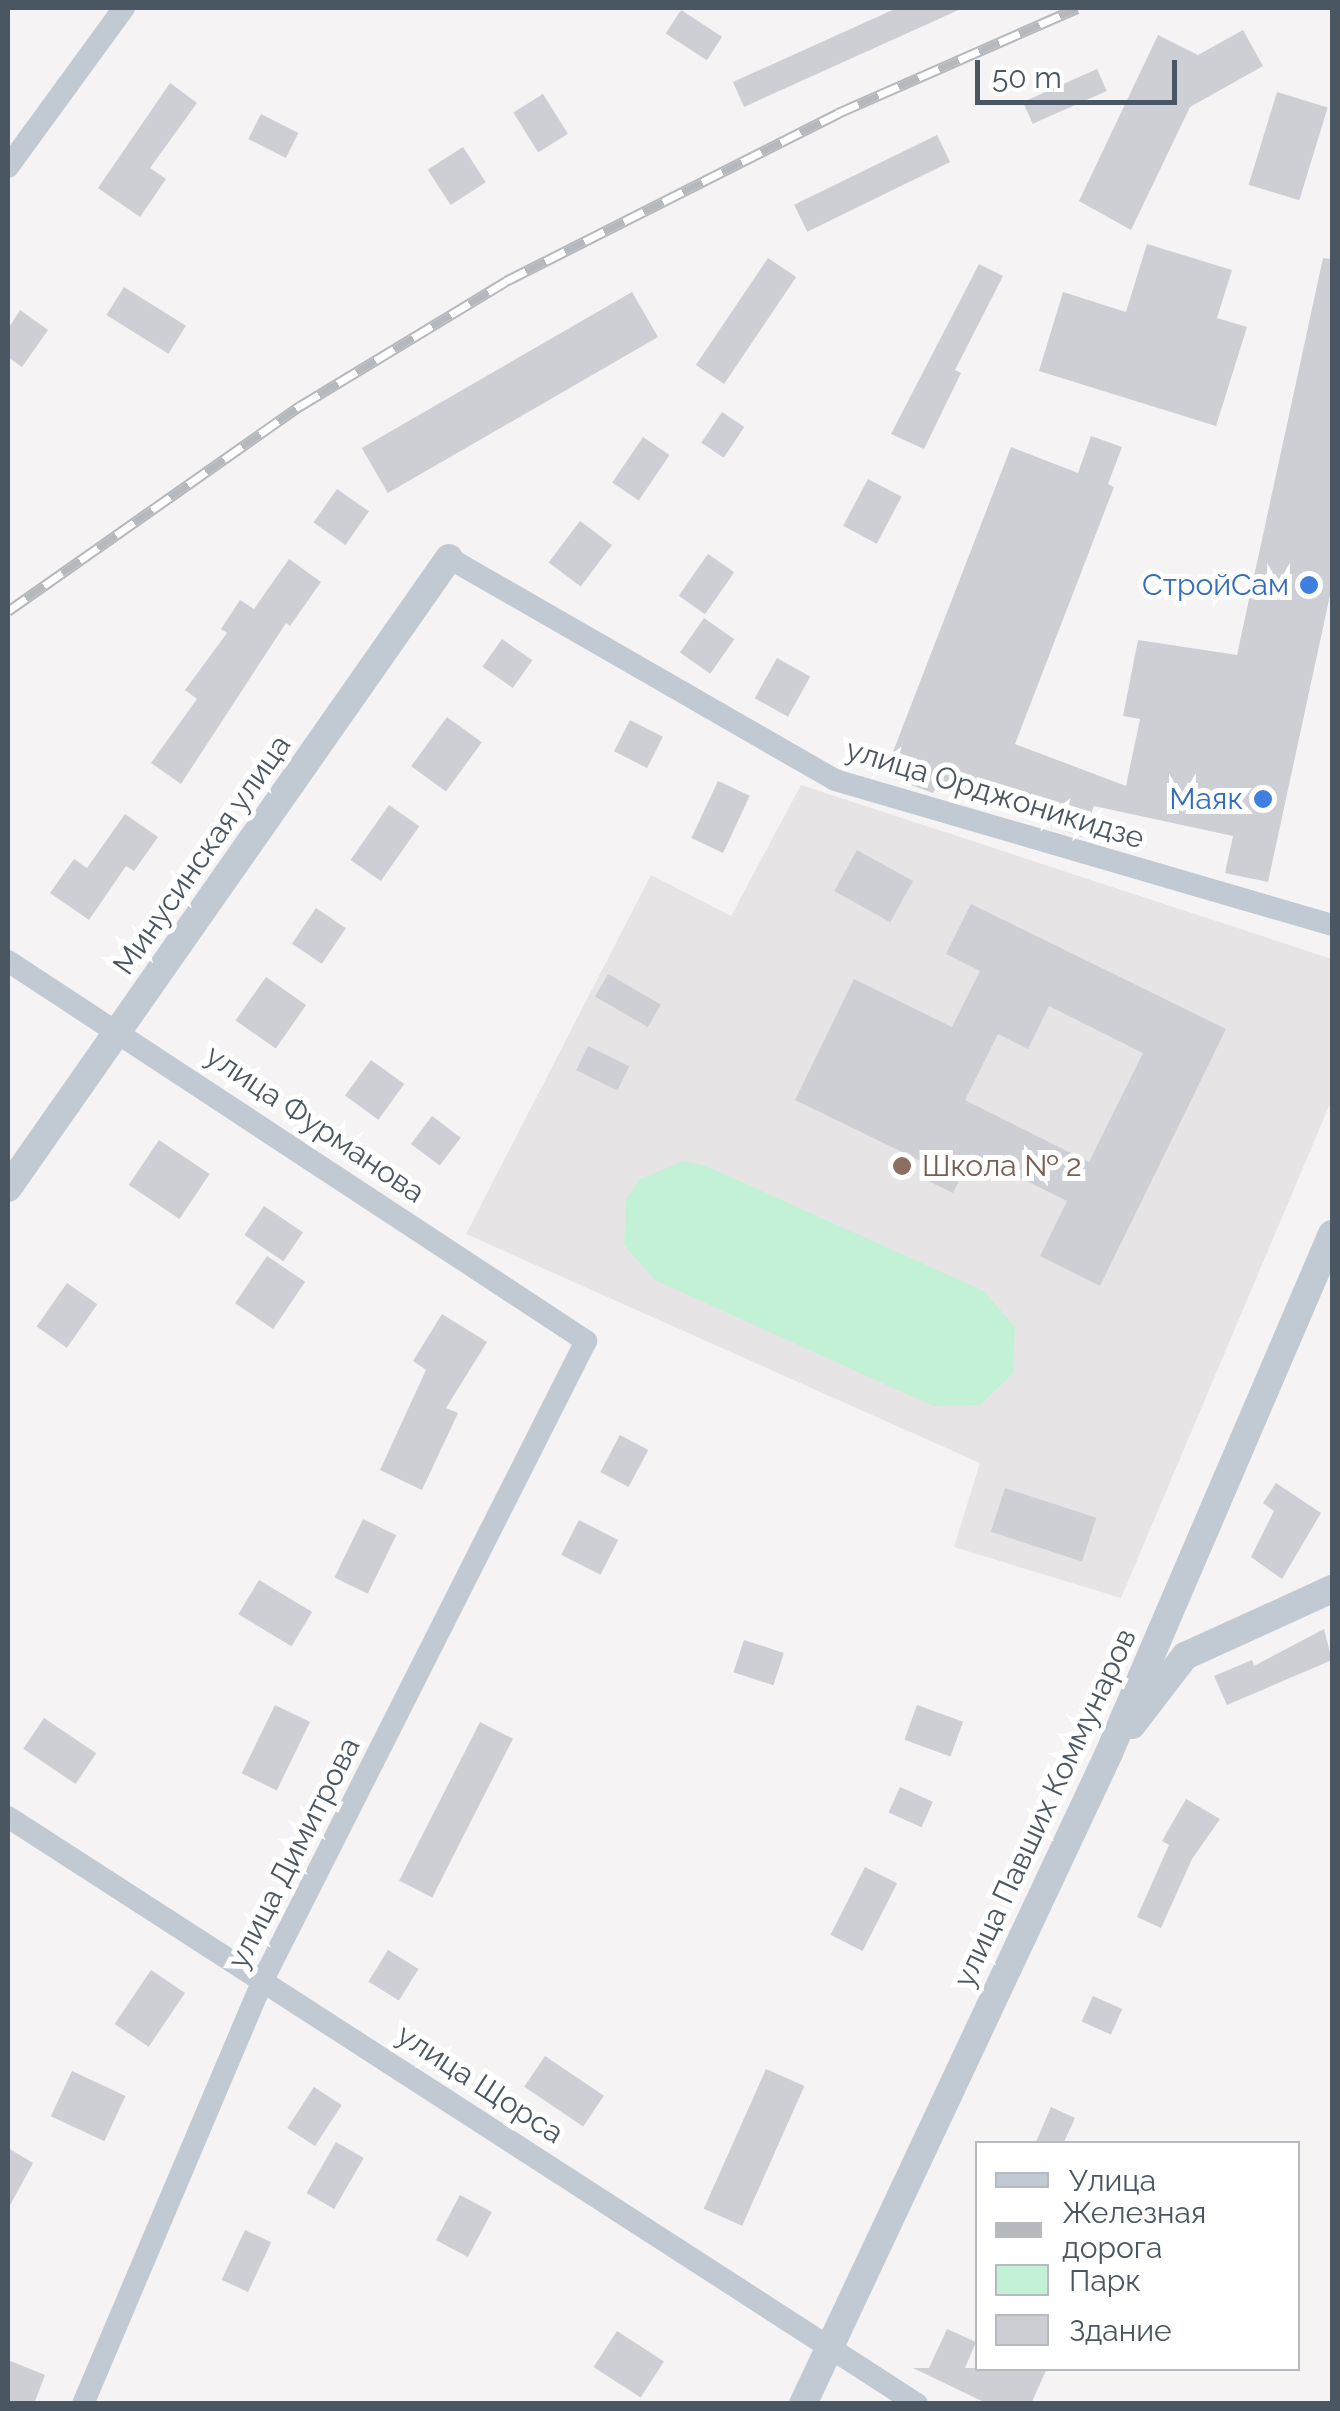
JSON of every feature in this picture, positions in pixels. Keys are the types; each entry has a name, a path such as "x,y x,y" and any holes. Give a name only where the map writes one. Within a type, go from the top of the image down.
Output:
{"street":[{"path":"8,167 124,8"},
{"name":"улица Орджоникидзе","path":"449,558 834,780 1332,925"},
{"name":"Минусинская улица","path":"8,1188 449,558"},
{"name":"улица Фурманова","path":"8,961 120,1029 586,1341"},
{"name":"улица Павших Коммунаров","path":"803,2404 1109,1754 1332,1234"},
{"name":"улица Димитрова","path":"83,2404 263,1980 586,1341"},
{"path":"1109,1754 1186,1656 1332,1589"},
{"name":"улица Щорса","path":"8,1818 917,2404"}],"shaded area":[{"name":"Школа № 2","path":"801,785 1332,959 1332,1099 1121,1598 954,1547 980,1463 466,1234 651,875 731,916"}],"green space":[{"path":"683,1161 706,1166 984,1291 1015,1327 1013,1373 980,1405 933,1406 655,1280 624,1245 626,1199 640,1179"}],"building":[{"path":"897,8 963,8 744,107 733,82"},
{"path":"681,10 722,37 707,60 666,33"},
{"path":"1243,30 1263,66 1190,107 1131,230 1079,201 1158,35 1198,55"},
{"path":"1097,69 1107,91 1033,124 1023,102"},
{"path":"170,83 197,103 150,168 166,179 140,217 98,188"},
{"path":"1277,92 1328,107 1299,200 1249,185"},
{"path":"543,94 568,134 538,152 513,113"},
{"path":"261,114 298,133 286,158 248,139"},
{"path":"937,135 950,162 807,232 794,205"},
{"path":"463,147 486,182 451,205 428,170"},
{"path":"1147,244 1232,270 1217,318 1247,327 1216,426 1039,371 1063,292 1126,312"},
{"path":"768,258 796,277 724,384 696,365"},
{"path":"1323,258 1332,259 1332,586 1268,882 1225,873 1233,836 1094,806 1082,837 937,786 933,793 884,775 1011,447 1078,473 1091,436 1122,447 1108,484 1114,487 1015,744 1126,786 1140,719 1123,716 1138,640 1237,655"},
{"path":"979,264 1003,276 955,370 961,373 924,449 891,434"},
{"path":"124,287 186,326 168,354 107,315"},
{"path":"632,292 658,337 388,493 362,448"},
{"path":"20,310 48,330 22,367 8,357 8,329"},
{"path":"722,412 744,427 724,458 701,443"},
{"path":"643,437 670,455 639,500 612,483"},
{"path":"868,479 902,497 877,544 843,526"},
{"path":"337,489 369,511 345,545 313,523"},
{"path":"580,521 612,545 581,587 549,563"},
{"path":"708,554 734,572 705,614 679,596"},
{"path":"289,559 321,582 290,626 286,623 181,784 151,763 197,699 185,690 227,633 221,629 240,600 254,609"},
{"path":"704,618 734,639 710,674 680,652"},
{"path":"502,639 532,660 513,688 482,667"},
{"path":"777,658 810,676 788,717 755,698"},
{"path":"447,717 482,742 446,792 411,766"},
{"path":"630,720 663,737 647,768 614,751"},
{"path":"718,781 750,796 723,853 691,838"},
{"path":"389,805 419,826 381,881 351,860"},
{"path":"125,814 158,837 134,871 126,866 89,920 50,893 74,859 87,868"},
{"path":"857,850 913,881 890,922 834,891"},
{"path":"971,904 1226,1029 1100,1286 1040,1256 1067,1201 972,1154 953,1193 922,1178 929,1165 795,1100 854,979 952,1027 980,971 946,954","holes":["1049,1006 1143,1053 1089,1162 965,1100 998,1034 1028,1049"]},
{"path":"316,908 346,928 322,964 292,944"},
{"path":"608,974 661,1004 648,1027 595,997"},
{"path":"266,977 306,1005 276,1049 236,1020"},
{"path":"588,1046 629,1066 618,1090 576,1070"},
{"path":"371,1060 404,1084 378,1120 345,1096"},
{"path":"432,1116 461,1138 440,1166 411,1144"},
{"path":"159,1140 210,1174 179,1219 129,1185"},
{"path":"264,1206 303,1232 283,1261 244,1235"},
{"path":"267,1256 305,1282 273,1329 235,1303"},
{"path":"67,1283 97,1304 67,1348 37,1326"},
{"path":"442,1314 487,1342 446,1408 458,1413 422,1490 380,1470 426,1370 413,1361"},
{"path":"620,1435 648,1450 629,1487 600,1472"},
{"path":"1276,1483 1321,1513 1282,1579 1251,1557 1274,1511 1263,1503"},
{"path":"1005,1488 1096,1518 1082,1561 991,1532"},
{"path":"363,1519 396,1535 368,1594 335,1577"},
{"path":"579,1520 618,1540 600,1575 561,1555"},
{"path":"259,1580 312,1612 292,1646 238,1614"},
{"path":"1324,1629 1332,1660 1227,1705 1214,1676 1252,1660 1254,1666"},
{"path":"744,1640 784,1653 773,1685 733,1672"},
{"path":"275,1705 310,1722 277,1790 242,1773"},
{"path":"917,1705 963,1722 950,1757 904,1740"},
{"path":"44,1718 96,1753 76,1784 23,1749"},
{"path":"480,1722 513,1739 432,1897 399,1881"},
{"path":"900,1787 933,1802 921,1827 889,1813"},
{"path":"1186,1799 1220,1819 1192,1859 1161,1928 1137,1917 1169,1845 1162,1841"},
{"path":"865,1867 897,1883 863,1951 830,1935"},
{"path":"388,1950 419,1969 399,2000 368,1981"},
{"path":"151,1970 185,1993 149,2047 115,2024"},
{"path":"1093,1996 1122,2009 1111,2035 1082,2022"},
{"path":"545,2056 604,2096 583,2126 524,2087"},
{"path":"766,2069 804,2086 742,2226 704,2209"},
{"path":"72,2071 125,2096 104,2141 51,2116"},
{"path":"314,2087 342,2105 315,2146 287,2128"},
{"path":"1051,2107 1075,2118 1064,2141 1036,2141"},
{"path":"336,2142 364,2158 334,2209 306,2193"},
{"path":"8,2148 33,2163 8,2209"},
{"path":"460,2195 492,2212 468,2257 436,2240"},
{"path":"245,2230 271,2242 248,2292 222,2280"},
{"path":"947,2329 975,2342 965,2368 1046,2371 1031,2404 988,2404 913,2368 929,2368"},
{"path":"617,2331 664,2361 641,2398 594,2367"},
{"path":"8,2360 45,2375 34,2404 8,2404"}],"railway":[{"path":"8,611 300,406 506,281 838,113 1077,8"}],"place":[{"name":"СтройСам","path":"1309,585"},
{"name":"Маяк","path":"1263,799"},
{"name":"Школа № 2","path":"902,1166"}]}
